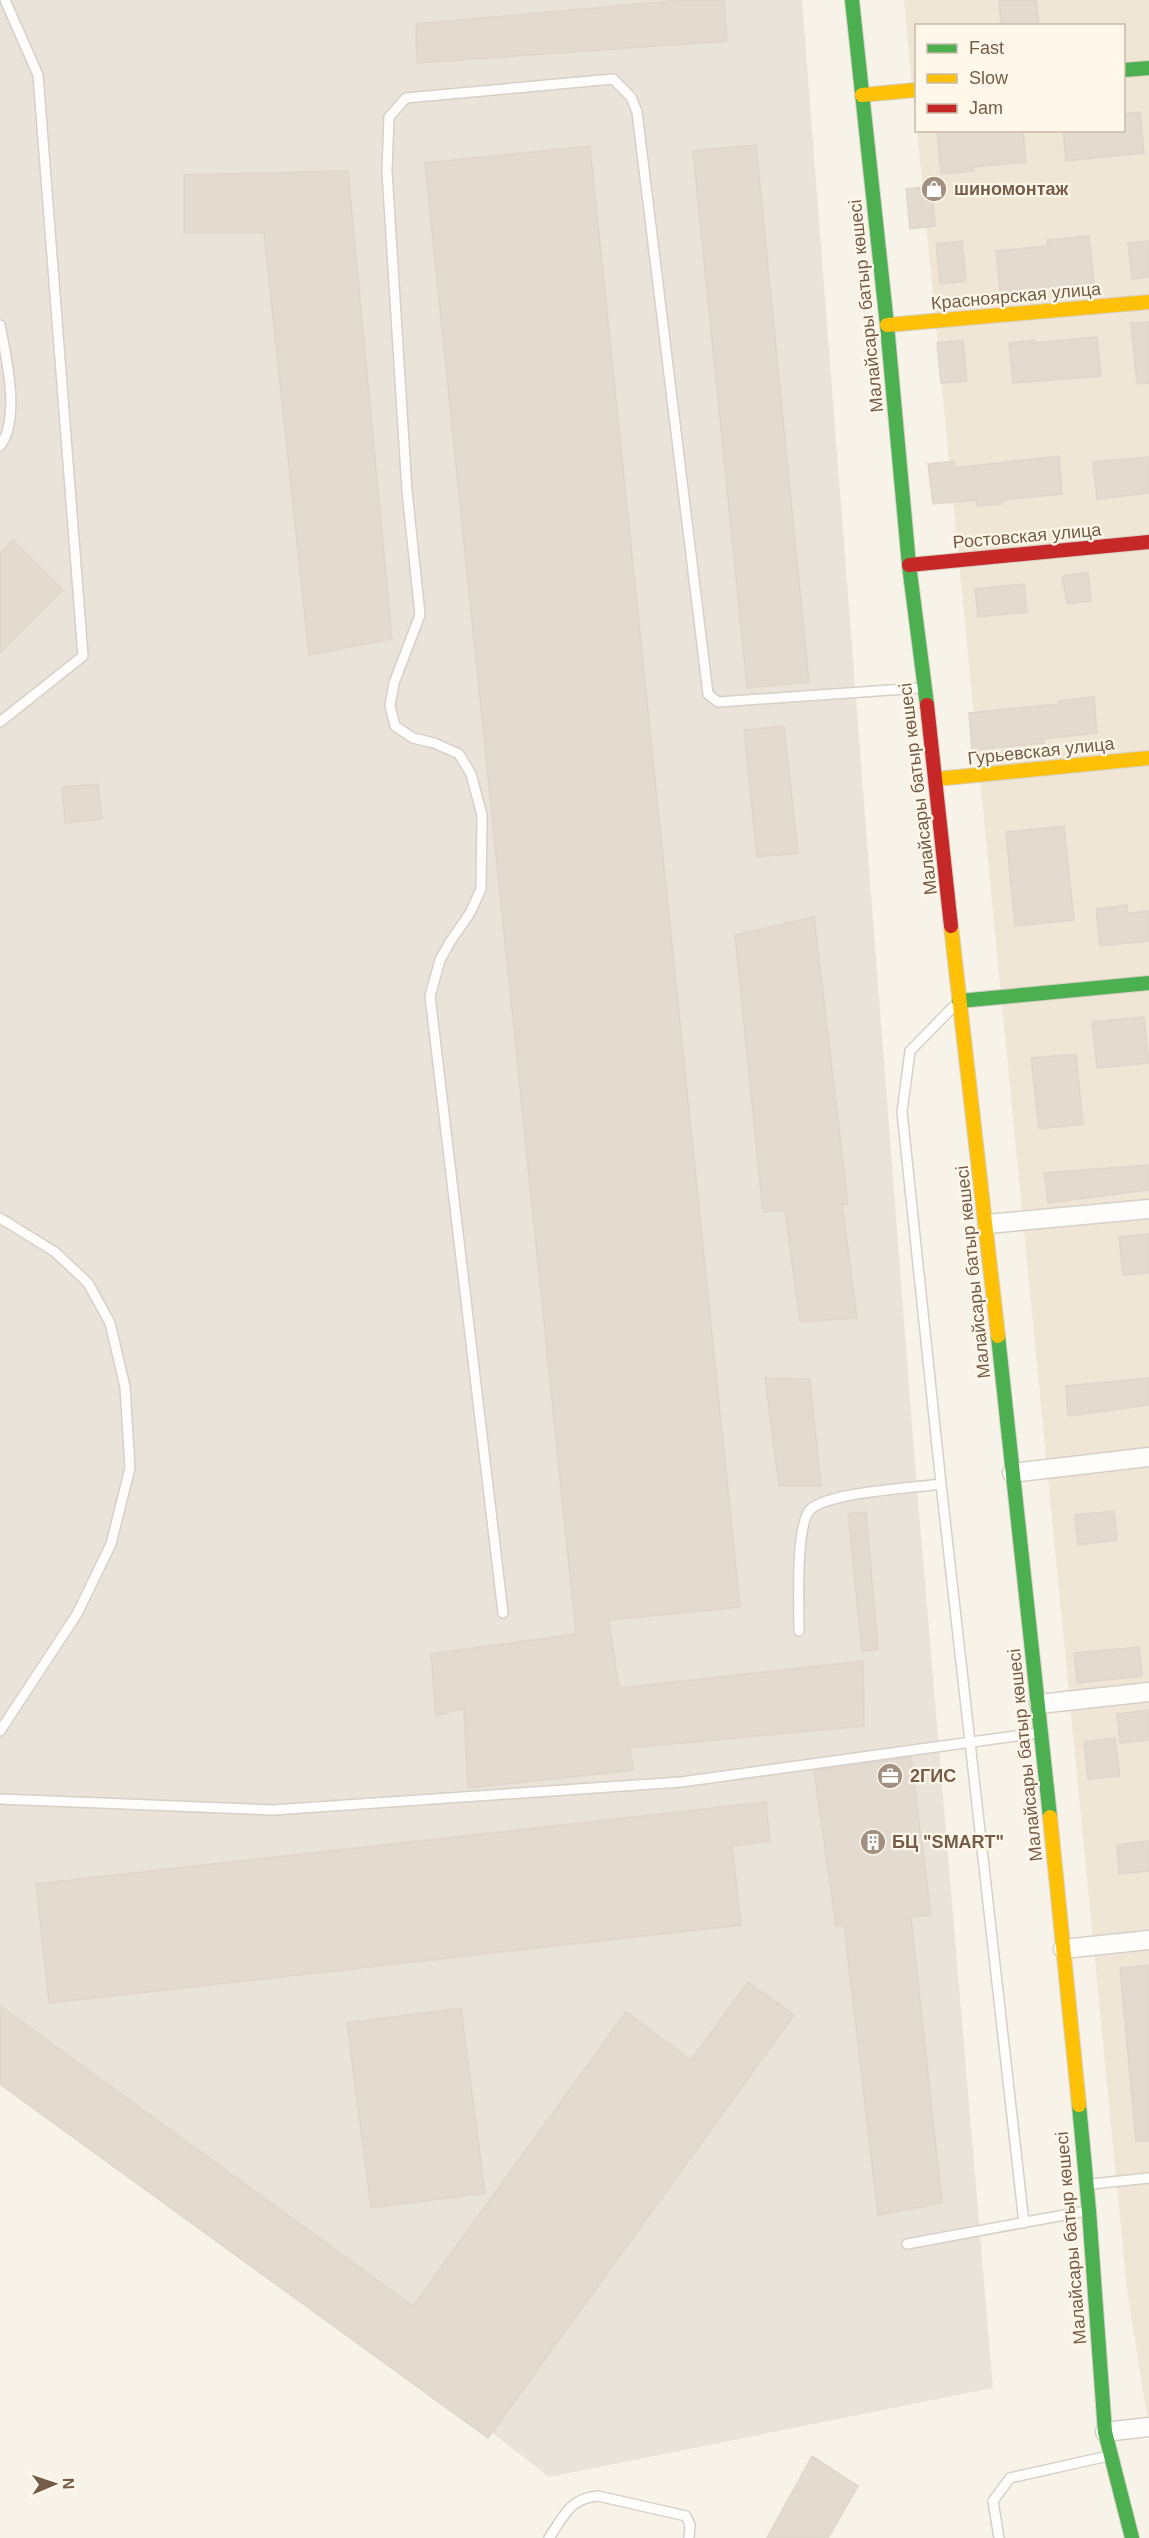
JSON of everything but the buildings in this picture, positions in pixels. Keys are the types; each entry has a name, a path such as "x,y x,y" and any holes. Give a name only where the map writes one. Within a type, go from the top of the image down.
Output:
{"main road":[{"name":"Малайсары батыр көшесі","path":"852,0 887,325 909,565 987,1224 1041,1732 1089,2211 1105,2432 1132,2538"},
{"path":"1125,70 1149,68"},
{"path":"862,95 915,90"},
{"name":"Красноярская улица","path":"887,325 1149,302"},
{"name":"Ростовская улица","path":"909,565 1149,542"},
{"name":"Гурьевская улица","path":"936,779 1149,758"},
{"path":"959,1001 1149,983"}],"street":[{"path":"987,1224 1149,1209"},
{"path":"1012,1473 1149,1457"},
{"path":"1038,1704 1149,1692"},
{"path":"1063,1949 1149,1940"},
{"path":"1105,2432 1149,2427"}],"lane":[{"path":"0,722 83,656 38,75 5,0"},
{"path":"503,1613 430,996 440,960 470,913 481,889 482,814 471,774 459,754 434,743 413,738 395,726 390,706 394,683 420,615 407,491 387,171 389,117 406,98 613,80 632,97 637,112 708,694 718,702 925,687"},
{"path":"0,325 11,378 7,436 0,446"},
{"path":"959,1001 910,1051 902,1112 941,1484 1024,2223"},
{"path":"0,1218 55,1252 80,1275 88,1283 110,1323 125,1387 130,1468 111,1544 77,1614 0,1731"},
{"path":"799,1631 801,1532 810,1509 828,1499 941,1484"},
{"path":"0,1799 273,1810 681,1782 1041,1732"},
{"path":"1086,2185 1149,2178"},
{"path":"907,2244 1089,2211"},
{"path":"999,2538 993,2501 1010,2478 1111,2455"},
{"path":"549,2538 573,2504 585,2497 598,2496 686,2516 690,2524 689,2538"}],"shaded area":[{"path":"0,0 802,0 916,1476 993,2388 549,2477 0,2050"},
{"path":"904,0 1149,0 1149,2429 1127,2290 917,132 1125,132 1125,24 915,24 915,119"}],"traffic: fast":[{"path":"852,0 887,325 909,565 927,705"},
{"path":"1125,70 1149,68"},
{"path":"959,1001 1149,983"},
{"path":"998,1336 1050,1817"},
{"path":"1079,2105 1105,2432 1132,2538"}],"traffic: slow":[{"path":"862,95 915,90"},
{"path":"887,325 1149,302"},
{"path":"936,779 1149,758"},
{"path":"951,926 998,1336"},
{"path":"1050,1817 1079,2105"}],"traffic: jam":[{"path":"909,565 1149,542"},
{"path":"927,705 951,926"}],"place":[{"name":"шиномонтаж","path":"934,189"},
{"name":"2ГИС","path":"890,1776"},
{"name":"БЦ \"SMART\"","path":"873,1842"}]}
